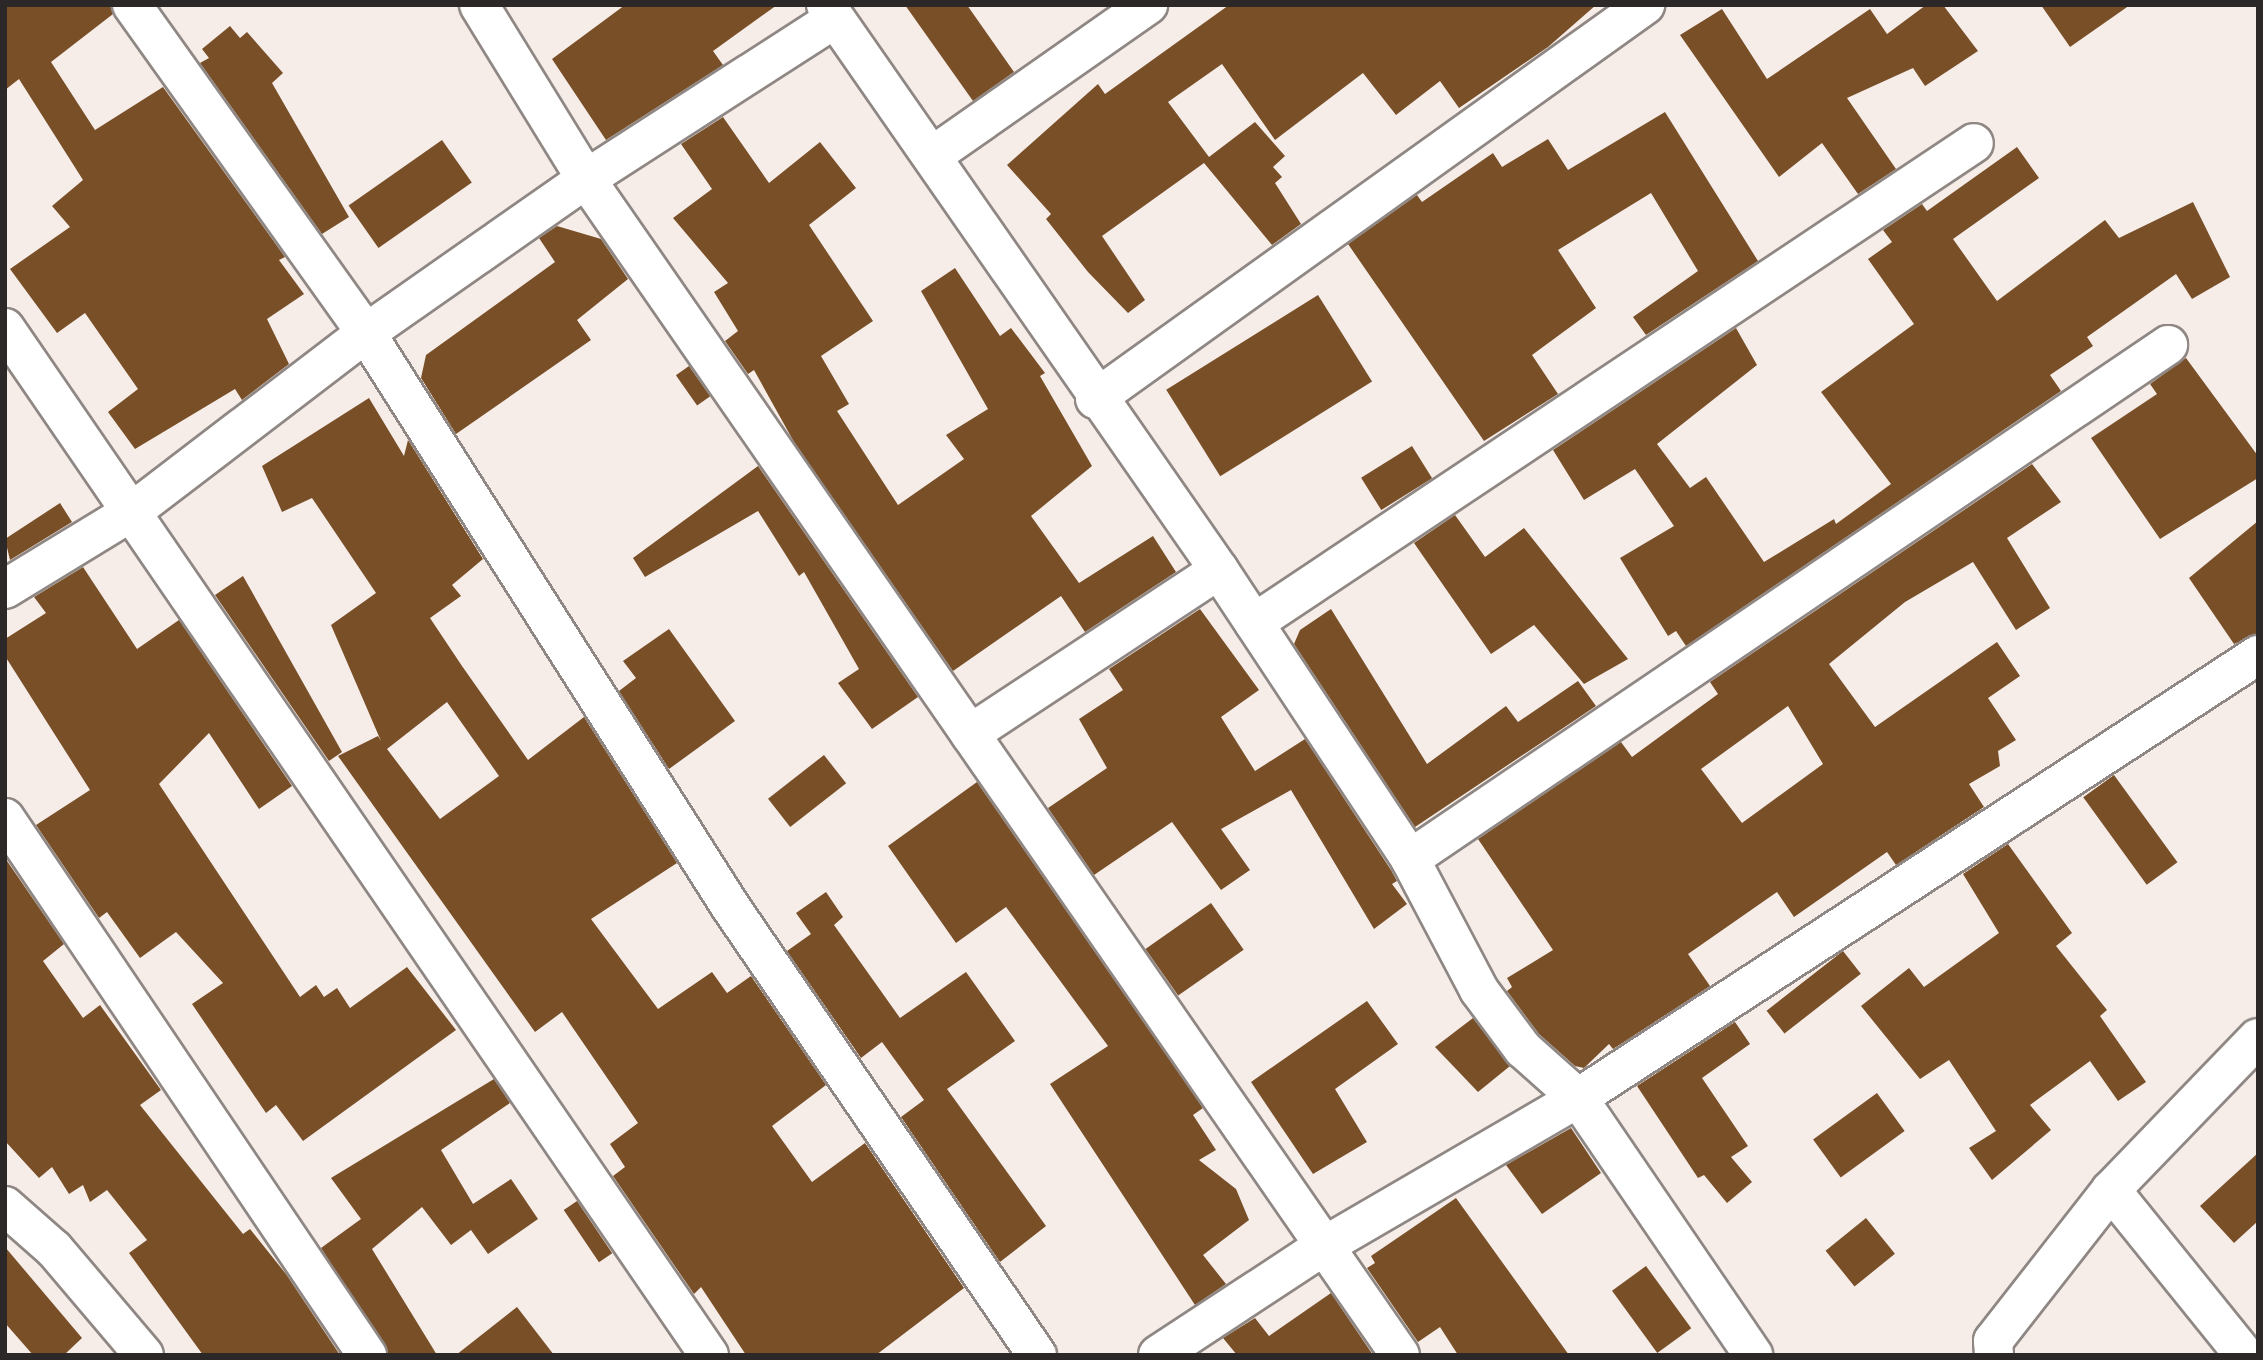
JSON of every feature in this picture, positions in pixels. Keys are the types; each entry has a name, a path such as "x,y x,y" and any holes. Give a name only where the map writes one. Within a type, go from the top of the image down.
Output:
{"street":[{"path":"132,5 366,333 730,906 1037,1355"},
{"path":"479,5 586,179 1400,1355"},
{"path":"932,156 1148,5"},
{"path":"1095,399 1645,5"},
{"path":"5,589 133,511 366,333 830,12 932,156 1095,399 1219,570 1410,859 1479,990 1523,1049 1578,1098 1753,1355"},
{"path":"1254,623 1974,144"},
{"path":"5,328 133,511 709,1355"},
{"path":"1410,859 2168,345"},
{"path":"970,734 1219,570"},
{"path":"1158,1355 1324,1246 1578,1098 2258,655"},
{"path":"5,818 367,1355"},
{"path":"1994,1355 1993,1341 2111,1190 2258,1038"},
{"path":"2111,1190 2244,1355"},
{"path":"5,1206 54,1249 144,1355"}],"building":[{"path":"5,5 110,5 113,14 51,62 95,130 163,87 285,257 279,260 304,294 267,319 289,364 242,400 235,389 135,449 108,412 138,389 85,313 57,333 10,269 70,227 52,206 83,180 19,79 5,90"},
{"path":"625,5 777,5 713,51 723,65 606,140 552,59"},
{"path":"905,5 967,5 1014,72 973,101"},
{"path":"1229,5 1596,5 1548,47 1459,108 1440,81 1396,115 1363,73 1275,140 1222,64 1168,102 1209,157 1255,122 1285,156 1273,167 1282,177 1275,183 1301,224 1272,245 1204,163 1102,236 1145,300 1128,313 1088,272 1046,219 1051,214 1007,165 1098,84 1105,94"},
{"path":"1926,5 1943,5 1978,51 1925,86 1913,68 1847,98 1896,169 1858,194 1822,143 1779,177 1680,35 1722,9 1767,79 1870,9 1887,34"},
{"path":"2041,5 2130,5 2070,47"},
{"path":"230,26 240,38 247,32 283,73 272,83 349,217 322,234 200,63 209,58 202,49"},
{"path":"1665,112 1758,261 1646,335 1633,317 1698,271 1651,193 1558,250 1596,308 1532,355 1558,394 1484,441 1348,244 1417,195 1422,202 1493,153 1502,167 1548,139 1568,170"},
{"path":"723,117 769,183 820,142 856,188 809,225 873,321 821,356 849,404 837,411 898,505 964,459 946,435 988,409 921,291 955,268 1000,336 1011,328 1045,373 1040,376 1092,466 1031,516 1079,583 1153,536 1176,572 1085,632 1061,596 953,671 794,442 754,370 748,374 725,341 738,331 714,292 728,283 673,218 712,189 681,144"},
{"path":"442,140 472,183 378,248 349,205"},
{"path":"2017,147 2039,178 1953,239 1997,301 2105,220 2119,238 2193,202 2230,277 2192,299 2176,274 2087,337 2093,346 2050,375 2061,391 1686,646 1676,631 1668,636 1620,558 1674,526 1635,469 1584,500 1553,450 1736,328 1757,365 1657,444 1690,488 1706,477 1764,562 1834,519 1836,524 1891,484 1821,392 1914,324 1868,259 1892,242 1883,230 1922,204 1927,211"},
{"path":"557,226 601,239 628,279 577,320 591,340 456,434 421,378 426,355 555,262 539,238"},
{"path":"1318,295 1372,382 1220,476 1166,390"},
{"path":"2186,358 2258,456 2258,478 2160,539 2091,438 2157,394 2150,384"},
{"path":"689,366 710,396 697,405 676,375"},
{"path":"369,398 404,456 408,440 483,559 452,585 461,596 430,618 528,760 584,717 677,863 591,919 658,1009 712,972 727,993 751,976 826,1085 772,1126 812,1182 865,1143 964,1288 876,1355 746,1355 701,1287 694,1294 613,1176 625,1167 610,1144 638,1123 562,1012 535,1032 338,756 378,736 381,741 331,625 376,593 312,498 282,512 262,466","holes":["447,702 499,776 440,819 387,749"]},
{"path":"1412,446 1432,478 1381,510 1361,478"},
{"path":"2032,464 2061,502 2007,538 2050,608 2016,630 1973,562 1905,602 1829,664 1875,727 1997,642 2020,676 1988,698 2016,740 1998,751 2000,766 1969,784 1984,807 1896,865 1887,852 1794,917 1777,892 1688,954 1710,986 1613,1049 1609,1044 1584,1068 1575,1066 1539,1034 1507,991 1512,987 1507,978 1553,950 1478,839 1621,742 1632,757 1718,694 1710,682","holes":["1788,706 1823,764 1742,823 1701,769"]},
{"path":"758,466 918,697 872,729 838,683 859,669 804,572 799,576 758,511 645,577 633,558"},
{"path":"60,503 72,522 10,560 5,539"},
{"path":"1455,515 1485,557 1524,528 1628,659 1584,684 1534,625 1491,654 1414,543"},
{"path":"2258,521 2258,633 2234,644 2189,578"},
{"path":"83,567 137,649 179,620 292,786 259,809 209,733 159,784 300,997 316,985 324,997 337,988 350,1008 407,967 456,1030 303,1141 276,1105 266,1113 192,1004 223,983 176,932 140,958 107,912 99,918 36,825 90,790 5,656 5,639 46,613 34,597"},
{"path":"243,576 342,752 329,761 215,595"},
{"path":"1200,609 1259,690 1221,717 1255,771 1305,739 1397,881 1392,884 1407,904 1374,929 1291,790 1221,829 1250,870 1221,890 1172,822 1094,875 1048,808 1107,768 1079,719 1123,690 1109,669"},
{"path":"1331,609 1427,764 1506,706 1518,722 1578,681 1596,706 1415,827 1294,644 1300,630"},
{"path":"669,629 735,721 669,769 619,691 636,678 623,661"},
{"path":"824,755 846,783 790,827 768,799"},
{"path":"2114,775 2177,862 2147,885 2083,797"},
{"path":"977,782 1203,1108 1193,1115 1216,1150 1199,1160 1236,1189 1249,1220 1203,1255 1226,1284 1195,1305 1050,1084 1108,1046 1006,907 956,943 888,846"},
{"path":"2008,844 2072,933 2056,946 2107,1010 2100,1016 2146,1082 2118,1101 2090,1061 2030,1105 2051,1130 1992,1180 1969,1148 1996,1131 1949,1060 1920,1079 1861,1006 1909,968 1924,987 1999,933 1963,874"},
{"path":"5,858 64,944 43,961 83,1018 100,1005 161,1090 140,1105 243,1234 250,1229 286,1274 340,1355 203,1355 129,1253 147,1240 107,1190 90,1202 83,1185 69,1194 52,1167 39,1178 5,1141"},
{"path":"826,892 843,917 834,925 900,1018 966,972 1015,1041 947,1089 1046,1226 1000,1262 901,1117 924,1100 882,1042 861,1058 787,951 811,934 796,913"},
{"path":"1211,903 1244,950 1178,996 1145,949"},
{"path":"1843,951 1861,974 1784,1034 1767,1011"},
{"path":"1367,1001 1398,1044 1335,1089 1367,1142 1313,1174 1251,1082"},
{"path":"1473,1018 1510,1066 1478,1092 1435,1047"},
{"path":"1735,1022 1750,1044 1702,1078 1748,1146 1731,1157 1752,1182 1727,1203 1704,1175 1698,1178 1637,1086"},
{"path":"494,1079 510,1103 441,1150 473,1204 511,1179 538,1219 488,1254 471,1230 451,1245 422,1207 372,1249 437,1355 389,1355 321,1248 361,1219 331,1178"},
{"path":"1877,1093 1905,1131 1841,1177 1813,1139"},
{"path":"1571,1128 1601,1173 1542,1214 1506,1165"},
{"path":"2258,1153 2258,1221 2234,1243 2200,1206"},
{"path":"1456,1198 1569,1355 1458,1355 1440,1327 1418,1342 1367,1268 1375,1263 1371,1256"},
{"path":"577,1201 612,1253 599,1262 564,1210"},
{"path":"1866,1218 1895,1254 1855,1286 1826,1251"},
{"path":"5,1247 82,1338 64,1355 33,1355 5,1323"},
{"path":"1646,1266 1691,1328 1657,1353 1612,1291"},
{"path":"1331,1293 1373,1355 1237,1355 1223,1338 1255,1318 1269,1336"},
{"path":"517,1307 554,1355 456,1355"}]}
